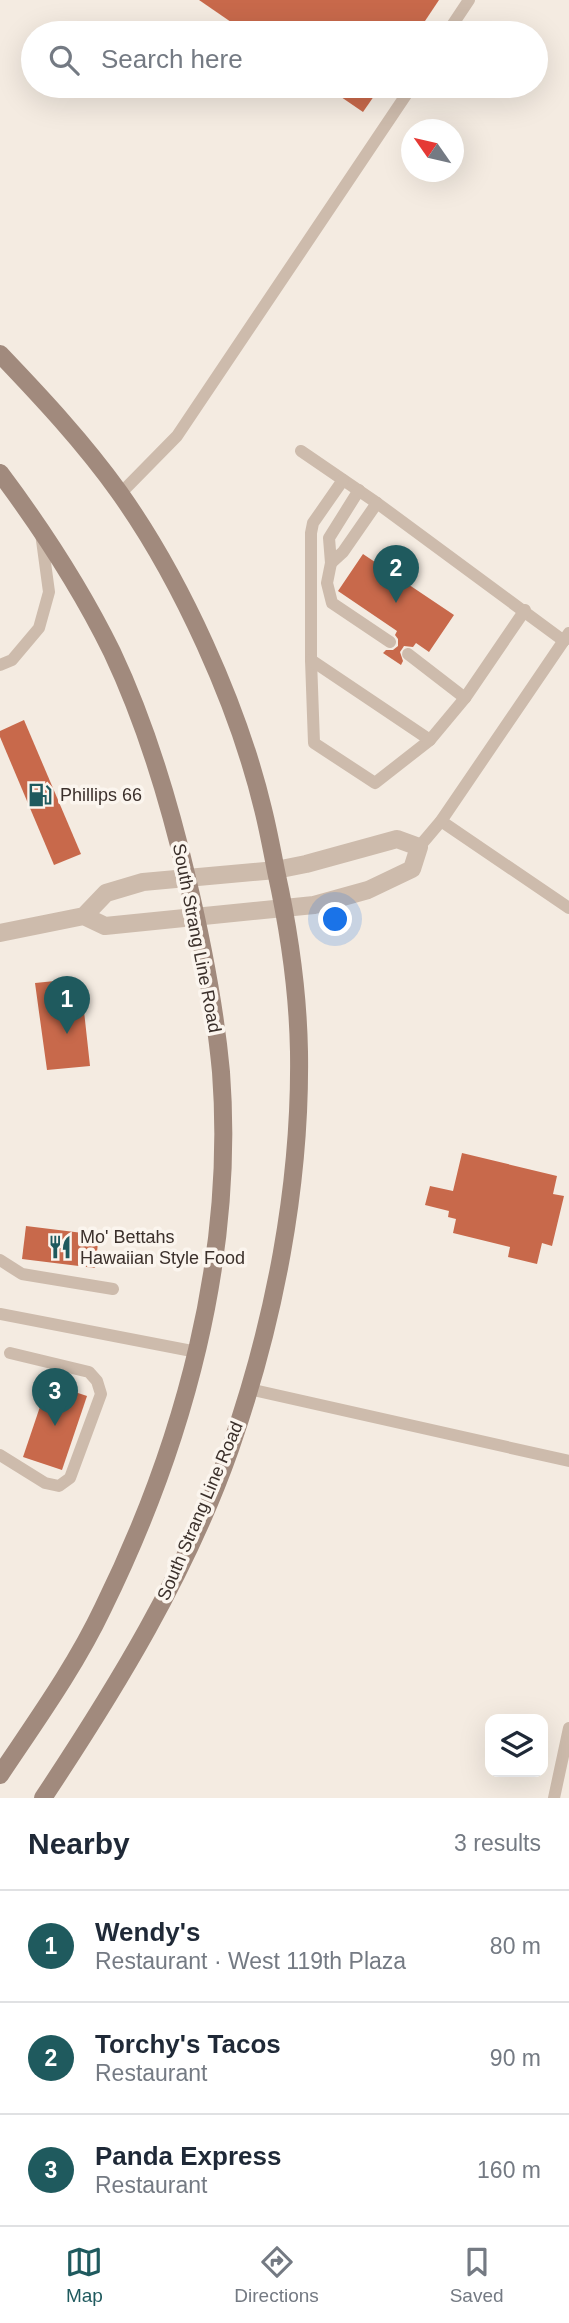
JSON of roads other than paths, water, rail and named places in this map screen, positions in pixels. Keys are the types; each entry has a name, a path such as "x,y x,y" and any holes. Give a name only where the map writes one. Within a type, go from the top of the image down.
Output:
{"main road":[{"name":"South Strang Line Road","path":"0,354 83,446 120,494 163,562 201,637 236,721 262,807 293,963 299,1051 296,1140 287,1218 271,1307 229,1452 160,1607 104,1706 43,1798"},
{"name":"South Strang Line Road","path":"0,473 41,529 111,651 142,724 171,810 209,984 220,1071 223,1158 217,1245 197,1352 173,1440 103,1609 62,1682 0,1775"}],"street":[{"path":"0,933 83,916 106,893 143,882 276,870 397,839 419,847 412,869 368,890 314,905 105,926 83,916"}],"lane":[{"path":"455,21 469,0"},
{"path":"120,494 177,436 404,98"},
{"path":"301,451 566,637 441,821 419,847"},
{"path":"343,480 313,523 311,533 314,743 375,783 430,740 465,698 525,610"},
{"path":"359,490 329,538 331,563 327,583 332,603 390,642"},
{"path":"331,563 343,552 377,503"},
{"path":"0,665 12,660 40,628 49,592 41,529"},
{"path":"408,654 465,698"},
{"path":"311,660 430,740"},
{"path":"441,821 569,908"},
{"path":"0,1260 22,1274 113,1289"},
{"path":"0,1314 197,1352"},
{"path":"0,1455 45,1483 59,1486 70,1478 101,1394 97,1381 89,1372 10,1353"},
{"path":"249,1389 569,1461"},
{"path":"554,1798 569,1728"}],"place":[{"name":"Torchy's Tacos","path":"396,603"},
{"name":"Phillips 66","path":"40,795"},
{"name":"Wendy's","path":"67,1034"},
{"name":"Mo' Bettahs Hawaiian Style Food","path":"60,1247"},
{"name":"Panda Express","path":"55,1426"}]}
